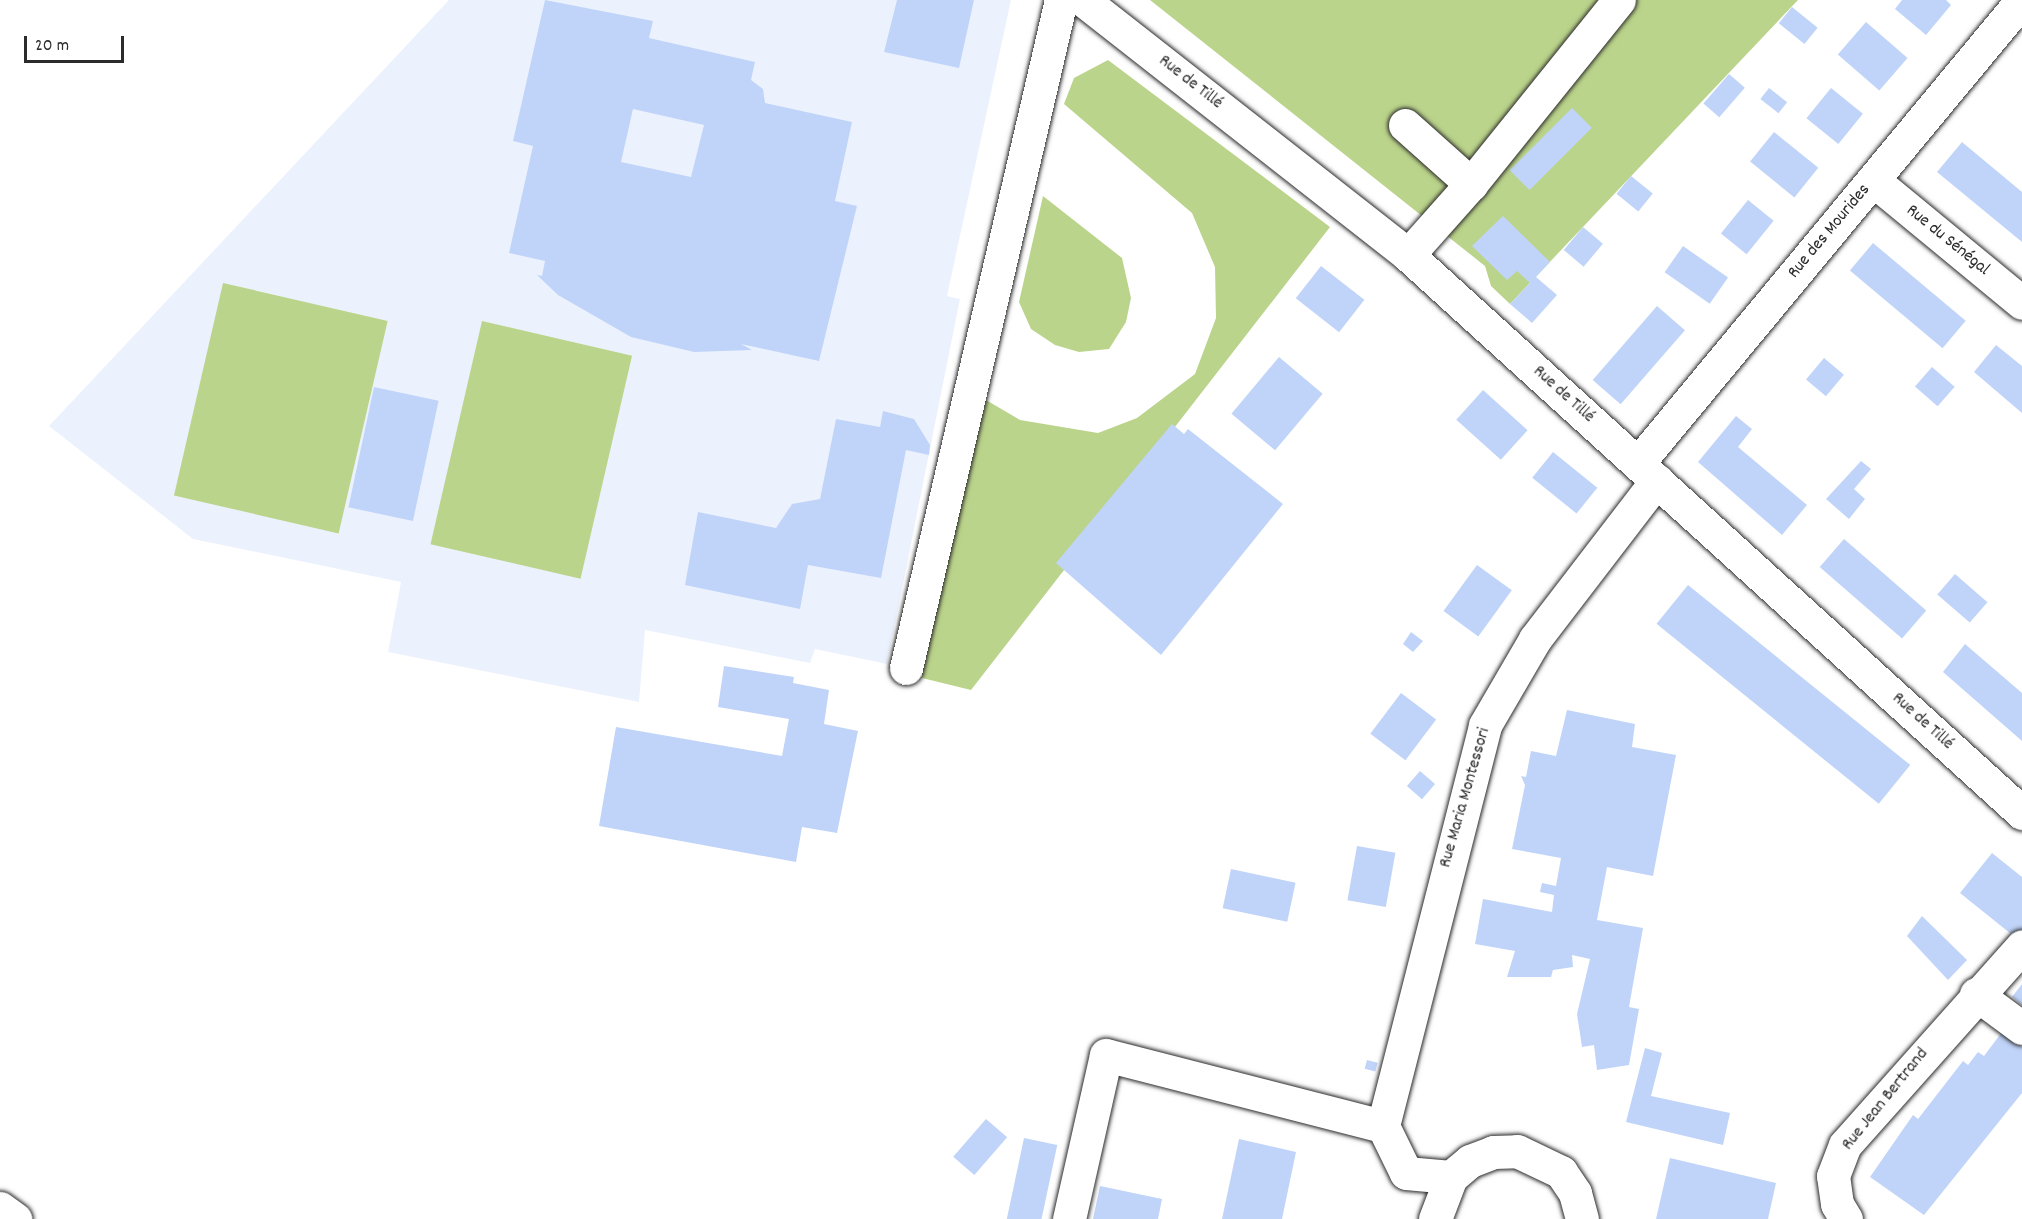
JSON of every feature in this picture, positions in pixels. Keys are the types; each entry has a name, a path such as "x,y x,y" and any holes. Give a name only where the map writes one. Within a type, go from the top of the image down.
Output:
{"street":[{"path":"906,668 1061,0"},
{"name":"Rue de Tillé","path":"1083,0 1408,255 2022,813"},
{"path":"1408,255 1472,184 1619,0"},
{"name":"Rue des Mourides","path":"1648,472 1872,180 2022,0"},
{"path":"1405,125 1472,184"},
{"name":"Rue du Sénégal","path":"1872,180 2022,303"},
{"name":"Rue Maria Montessori","path":"1383,1126 1485,725 1535,639 1648,472"},
{"name":"Rue Jean Bertrand","path":"1846,1219 1837,1204 1833,1176 1845,1145 1976,994 2022,946"},
{"path":"1976,994 2022,1028"},
{"path":"1069,1219 1106,1055 1383,1126 1406,1173 1451,1177 1492,1152 1541,1158 1575,1192 1582,1219"},
{"path":"1435,1219 1451,1177"},
{"path":"0,1208 15,1219"}],"shaded area":[{"path":"449,0 1011,0 947,296 960,299 887,664 815,649 810,663 645,630 639,702 388,652 401,582 193,539 49,426"}],"green space":[{"path":"1150,0 1798,0 1510,304 1491,286 1485,266"},
{"path":"1108,60 1330,227 971,690 918,677 986,400 1020,420 1098,433 1137,418 1195,374 1216,318 1215,267 1192,213 1064,104 1074,78"},
{"path":"1043,196 1122,258 1131,298 1126,322 1109,349 1079,352 1055,345 1031,329 1019,302"},
{"path":"223,283 388,321 339,533 174,495"},
{"path":"482,321 632,356 581,579 430,544"}],"building":[{"path":"545,0 653,21 649,38 755,62 751,80 763,89 765,103 852,122 835,201 857,206 819,361 741,344 752,350 694,352 631,337 558,295 537,275 542,276 545,261 509,253 533,146 513,141","holes":["633,109 704,125 691,177 621,162"]},
{"path":"897,0 974,0 959,68 884,52"},
{"path":"1902,0 1946,0 1951,5 1926,35 1895,9"},
{"path":"1792,7 1818,28 1804,44 1779,23"},
{"path":"1866,22 1908,58 1879,91 1838,54"},
{"path":"1729,74 1745,88 1719,117 1703,103"},
{"path":"1769,88 1787,102 1779,113 1760,99"},
{"path":"1831,88 1863,114 1838,144 1806,118"},
{"path":"1572,108 1592,128 1530,190 1510,170"},
{"path":"1774,132 1818,168 1794,197 1750,162"},
{"path":"1962,142 2022,192 2022,242 1937,172"},
{"path":"1631,176 1653,194 1638,211 1617,194"},
{"path":"1748,200 1774,221 1747,254 1721,233"},
{"path":"1503,216 1550,262 1536,277 1557,295 1532,323 1510,304 1530,283 1517,271 1507,280 1472,246"},
{"path":"1583,227 1603,244 1584,267 1564,250"},
{"path":"1873,243 1966,321 1943,348 1850,271"},
{"path":"1683,246 1728,278 1710,304 1665,272"},
{"path":"1321,266 1364,300 1339,332 1296,298"},
{"path":"1657,306 1685,330 1621,404 1593,380"},
{"path":"1996,345 2022,366 2022,413 1974,372"},
{"path":"1279,357 1323,394 1275,450 1231,414"},
{"path":"1824,358 1844,375 1826,396 1806,379"},
{"path":"1932,367 1955,387 1938,406 1915,387"},
{"path":"374,387 439,401 413,521 348,507"},
{"path":"1483,390 1528,430 1501,460 1456,420"},
{"path":"883,411 914,419 930,445 929,455 906,450 881,578 808,565 800,609 685,585 698,512 776,528 792,504 820,499 836,419 880,427"},
{"path":"1736,416 1752,429 1738,447 1807,505 1782,535 1698,462"},
{"path":"1172,424 1184,434 1188,429 1283,504 1161,655 1056,563"},
{"path":"1553,452 1597,488 1577,514 1532,478"},
{"path":"1861,461 1871,469 1854,489 1865,499 1849,519 1826,499"},
{"path":"1844,539 1926,611 1902,638 1820,567"},
{"path":"1477,565 1512,590 1478,636 1443,611"},
{"path":"1955,574 1987,602 1970,623 1937,594"},
{"path":"1688,585 1910,765 1879,804 1657,624"},
{"path":"1411,632 1423,641 1413,652 1403,644"},
{"path":"1965,644 2022,693 2022,741 1943,672"},
{"path":"724,666 794,677 793,683 829,690 824,724 858,731 837,833 802,827 796,862 599,826 616,727 782,756 789,719 718,707"},
{"path":"1401,693 1436,719 1405,760 1370,734"},
{"path":"1567,710 1635,724 1632,747 1676,755 1653,876 1607,867 1597,920 1643,928 1629,1007 1639,1009 1629,1065 1597,1070 1594,1045 1582,1047 1577,1014 1590,959 1572,955 1573,967 1553,970 1551,977 1507,977 1515,951 1475,944 1483,899 1552,912 1554,895 1540,892 1542,883 1556,886 1561,858 1512,849 1525,785 1521,776 1526,777 1531,751 1556,756"},
{"path":"1420,771 1435,784 1422,799 1407,786"},
{"path":"1357,846 1395,853 1386,907 1347,900"},
{"path":"1992,853 2022,877 2022,931 2016,938 1960,893"},
{"path":"1231,869 1296,883 1287,922 1223,908"},
{"path":"1922,916 1967,960 1948,980 1907,936"},
{"path":"2022,984 2022,1005 2012,997"},
{"path":"2002,1032 2022,1047 2022,1093 1924,1215 1870,1177 1913,1115 1918,1119 1963,1061 1968,1065 1978,1052 1984,1056"},
{"path":"1645,1048 1662,1053 1651,1096 1730,1113 1723,1145 1626,1122"},
{"path":"1367,1060 1378,1063 1375,1072 1365,1069"},
{"path":"986,1119 1007,1137 974,1175 953,1157"},
{"path":"1024,1138 1057,1145 1042,1219 1007,1219"},
{"path":"1239,1139 1296,1152 1282,1219 1222,1219"},
{"path":"1670,1158 1776,1183 1768,1219 1656,1219"},
{"path":"1100,1186 1162,1199 1158,1219 1093,1219"}]}
